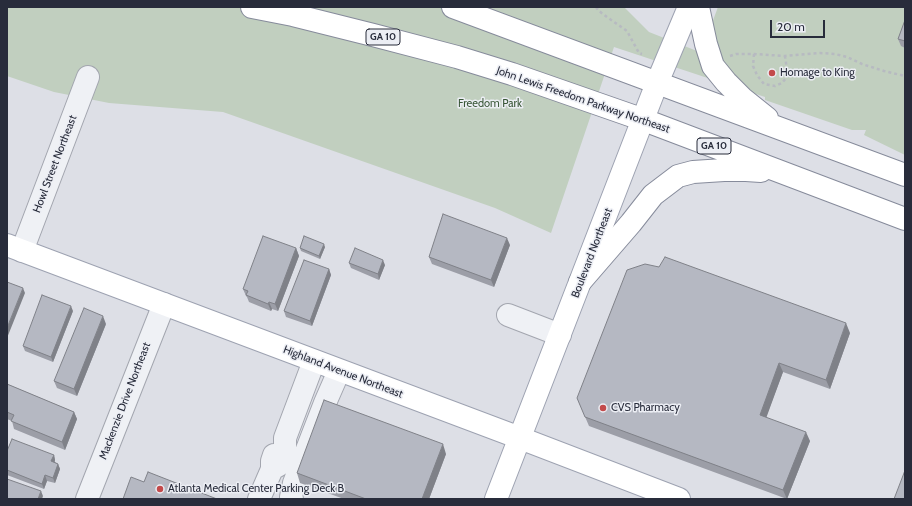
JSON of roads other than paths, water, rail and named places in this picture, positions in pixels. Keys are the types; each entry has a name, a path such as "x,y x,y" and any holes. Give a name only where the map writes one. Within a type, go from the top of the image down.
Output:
{"main road":[{"name":"John Lewis Freedom Parkway Northeast","path":"252,7 373,34 512,74 644,120 905,219"},
{"path":"453,7 905,175"},
{"name":"Boulevard Northeast","path":"496,499 657,84 689,7"},
{"path":"698,7 706,44 713,66 742,98 780,128"},
{"path":"580,282 653,195 678,176 693,172 724,170 784,173"},
{"name":"Highland Avenue Northeast","path":"15,248 679,499"}],"street":[{"name":"Howl Street Northeast","path":"15,248 88,77"},
{"name":"Mackenzie Drive Northeast","path":"87,499 164,304"},
{"path":"508,315 560,335"},
{"path":"260,499 272,469 278,465 285,447 285,438 314,361"},
{"path":"292,499 291,497 294,483 339,370"}],"place":[{"name":"Homage to King","path":"772,73"},
{"name":"CVS Pharmacy","path":"603,408"},
{"name":"Atlanta Medical Center Parking Deck B","path":"160,489"}],"park label":[{"name":"Freedom Park","path":"490,104"}]}
